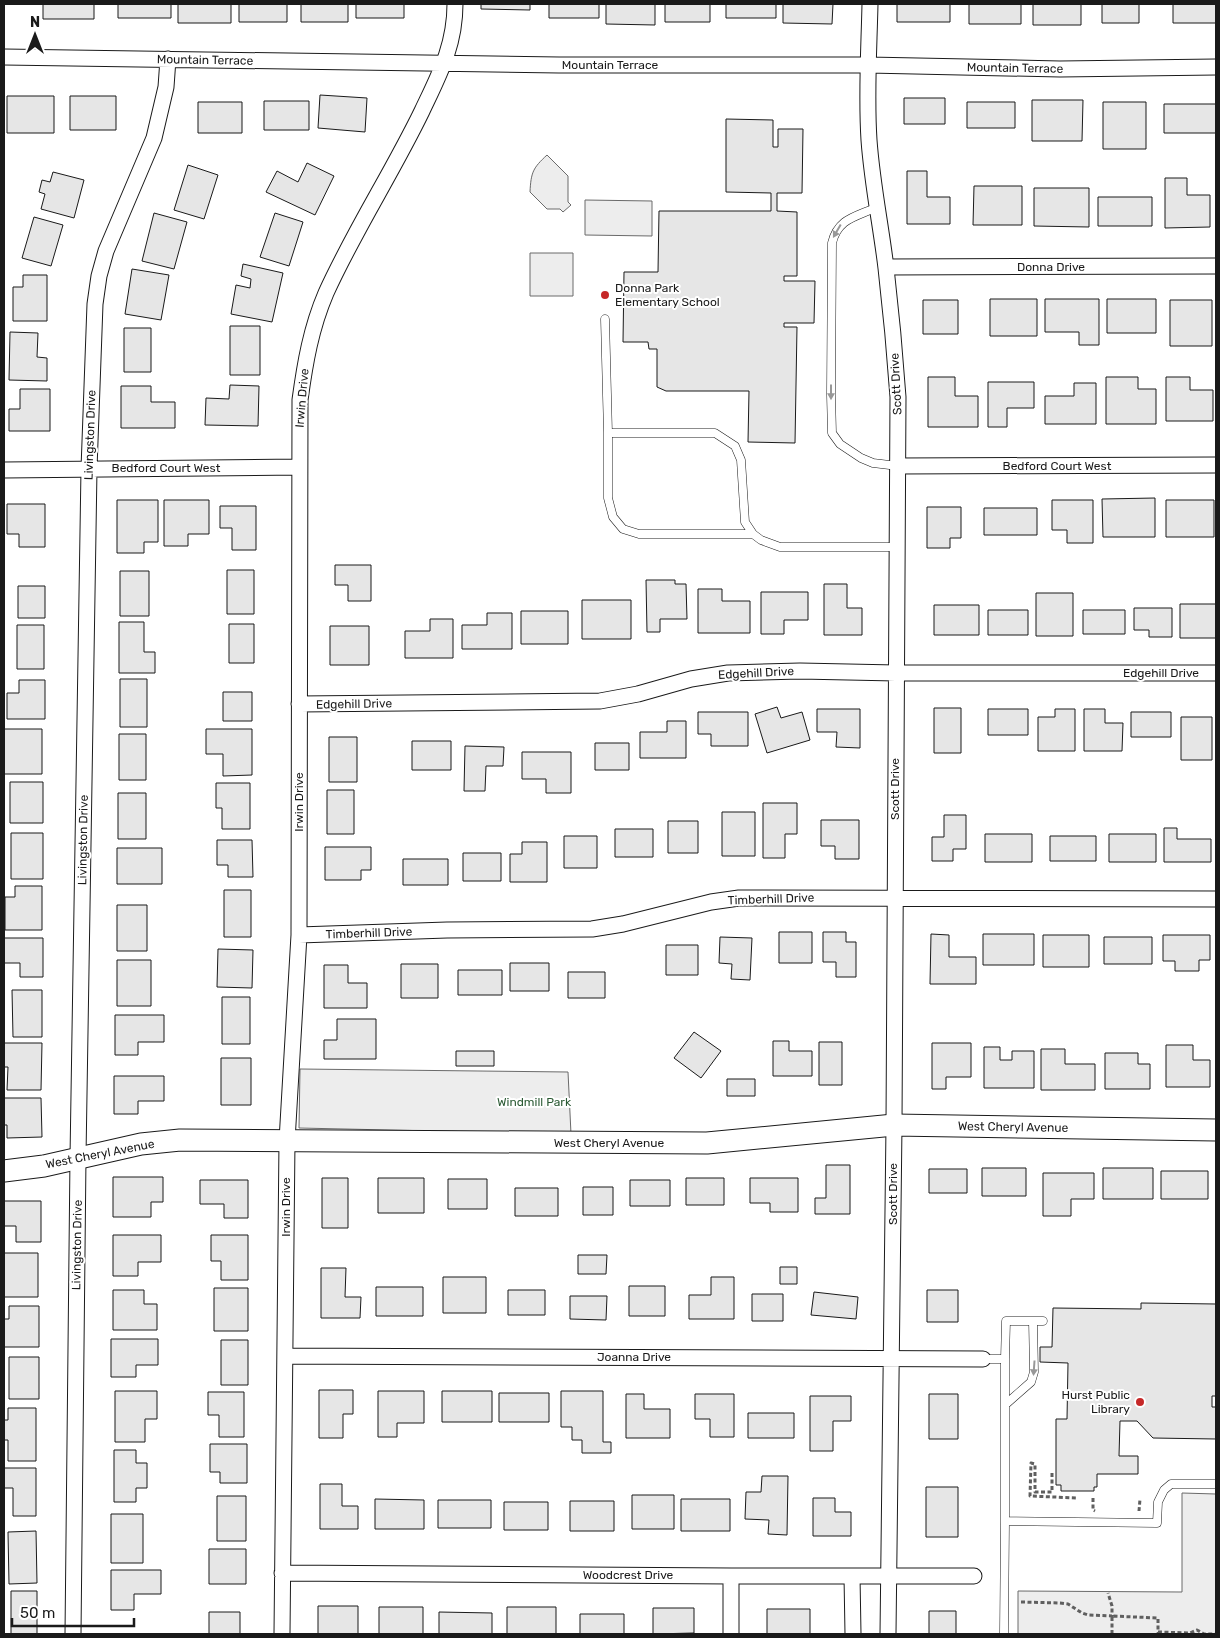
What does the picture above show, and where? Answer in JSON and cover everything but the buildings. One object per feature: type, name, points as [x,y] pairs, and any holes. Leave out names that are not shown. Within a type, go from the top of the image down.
[{"type":"street","name":"Irwin Drive","points":[[282,1634],[287,1141],[299,935],[300,400],[305,363],[312,332],[326,294],[346,252],[409,137],[445,63],[455,18],[455,4]]},
{"type":"street","name":"Scott Drive","points":[[870,4],[868,65],[871,170],[894,333],[898,397],[894,1125],[888,1634]]},
{"type":"street","name":"Mountain Terrace","points":[[4,57],[559,65],[868,65],[1060,69],[1216,67]]},
{"type":"street","name":"Livingston Drive","points":[[73,1634],[78,1157],[89,468],[95,304],[99,276],[106,251],[154,138],[166,87],[168,59]]},
{"type":"street","name":"Donna Drive","points":[[886,268],[1216,266]]},
{"type":"street","name":"Bedford Court West","points":[[898,466],[1216,465]]},
{"type":"street","name":"Bedford Court West","points":[[4,470],[299,467]]},
{"type":"street","name":"Edgehill Drive","points":[[299,704],[600,701],[638,694],[691,679],[728,673],[800,671],[896,673],[1216,673]]},
{"type":"street","name":"Timberhill Drive","points":[[299,935],[447,930],[592,929],[623,924],[710,902],[739,898],[1216,899]]},
{"type":"street","name":"West Cheryl Avenue","points":[[4,1171],[44,1166],[141,1144],[180,1140],[707,1143],[894,1125],[1216,1130]]},
{"type":"street","name":"Joanna Drive","points":[[285,1356],[983,1359]]},
{"type":"street","name":"Woodcrest Drive","points":[[282,1572],[974,1576]]},
{"type":"street","points":[[731,1576],[731,1634]]},
{"type":"street","points":[[852,1576],[853,1634]]},
{"type":"lane","points":[[877,207],[842,223],[834,232],[832,243],[832,433],[840,444],[861,458],[872,463],[898,466]]},
{"type":"lane","points":[[605,319],[608,498],[613,517],[623,529],[639,534],[753,534]]},
{"type":"lane","points":[[608,432],[715,433],[735,446],[741,460],[745,522],[753,534],[761,540],[780,547],[898,547]]},
{"type":"lane","points":[[1004,1634],[1006,1320],[1043,1321]]},
{"type":"lane","points":[[1006,1404],[1031,1382],[1034,1372],[1033,1321]]},
{"type":"lane","points":[[983,1359],[1005,1359]]},
{"type":"lane","points":[[1005,1521],[1157,1523],[1158,1502],[1164,1490],[1171,1484],[1216,1484]]},
{"type":"path","points":[[1052,1472],[1052,1492],[1035,1492],[1035,1464],[1031,1463],[1030,1496],[1077,1498]]},
{"type":"path","points":[[1140,1499],[1140,1511]]},
{"type":"path","points":[[1108,1593],[1112,1606],[1112,1634]]},
{"type":"path","points":[[1021,1602],[1068,1604],[1088,1615],[1158,1618],[1158,1633],[1190,1633],[1197,1630],[1204,1634],[1216,1634]]},
{"type":"green space","points":[[547,155],[568,176],[568,202],[571,205],[563,212],[560,209],[547,209],[530,192],[534,171]]},
{"type":"green space","points":[[585,200],[652,201],[652,236],[585,235]]},
{"type":"green space","points":[[530,253],[573,253],[573,296],[530,296]]},
{"type":"green space","name":"Windmill Park","points":[[300,1069],[568,1072],[571,1134],[299,1128]]},
{"type":"green space","points":[[1182,1493],[1216,1494],[1216,1634],[1018,1634],[1018,1591],[1182,1592]]},
{"type":"place","name":"Donna Park Elementary School","points":[[605,295]]},
{"type":"place","name":"Hurst Public Library","points":[[1140,1402]]}]
